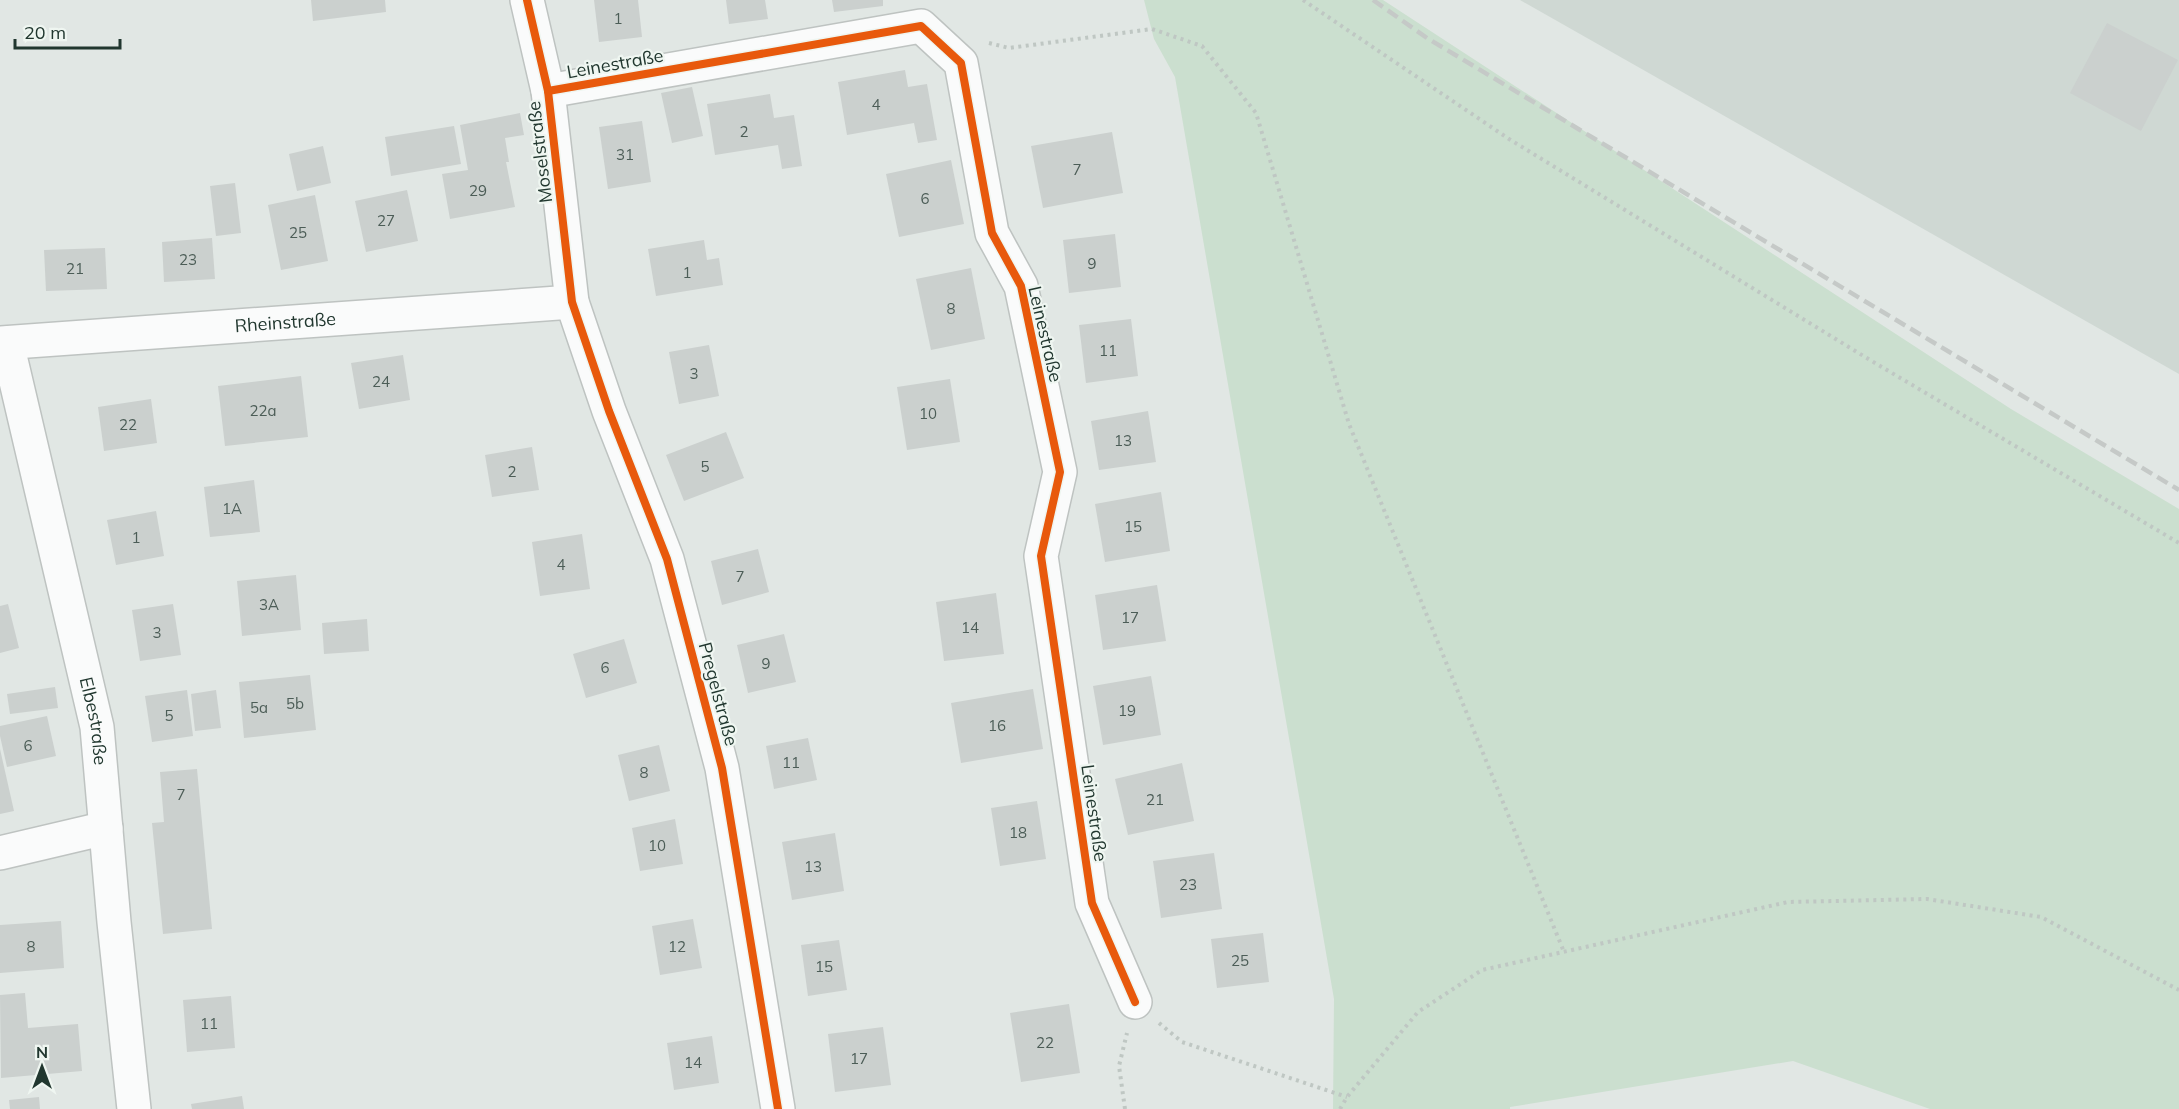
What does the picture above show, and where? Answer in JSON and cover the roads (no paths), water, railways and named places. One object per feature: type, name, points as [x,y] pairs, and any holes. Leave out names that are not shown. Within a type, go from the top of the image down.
[{"type":"street","name":"Moselstraße","points":[[526,0],[548,91],[572,302]]},
{"type":"street","name":"Leinestraße","points":[[548,91],[921,26],[961,63],[992,233],[1021,286],[1060,472],[1041,555],[1092,903],[1135,1002]]},
{"type":"street","name":"Rheinstraße","points":[[4,343],[572,302]]},
{"type":"street","name":"Pregelstraße","points":[[572,302],[609,411],[667,559],[722,768],[778,1109]]},
{"type":"street","name":"Elbestraße","points":[[4,343],[97,727],[134,1109]]},
{"type":"street","points":[[0,853],[106,828]]},
{"type":"railway","points":[[1373,0],[1427,38],[2179,490]]}]
